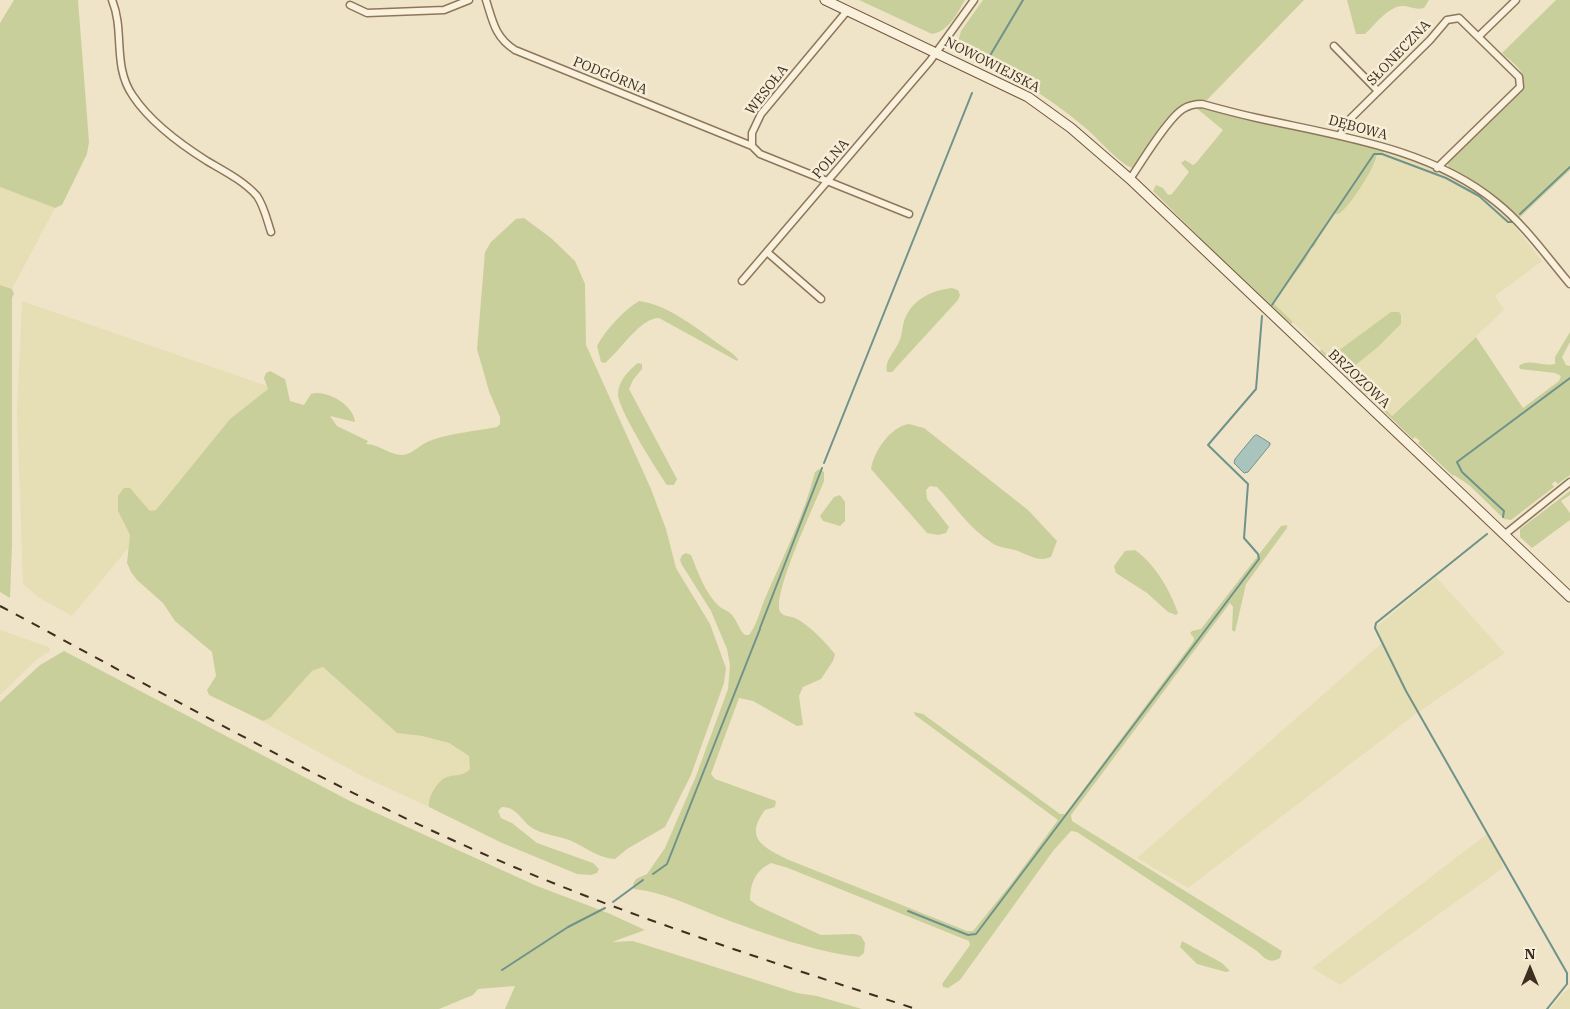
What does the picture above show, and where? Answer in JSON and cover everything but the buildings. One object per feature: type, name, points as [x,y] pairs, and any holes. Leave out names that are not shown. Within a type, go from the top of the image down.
[{"type":"main road","name":"NOWOWIEJSKA","points":[[825,0],[1028,97],[1049,110],[1130,179]]},
{"type":"main road","name":"BRZOZOWA","points":[[1130,179],[1570,597]]},
{"type":"street","points":[[112,0],[116,14],[122,72],[132,95],[147,114],[184,146],[247,186],[259,198],[272,232]]},
{"type":"street","points":[[350,5],[367,13],[444,10],[469,0]]},
{"type":"street","name":"PODGÓRNA","points":[[486,0],[496,31],[503,42],[515,50],[752,146]]},
{"type":"street","name":"POLNA","points":[[742,281],[937,52],[974,0]]},
{"type":"street","points":[[1479,36],[1516,0]]},
{"type":"street","name":"WESOŁA","points":[[752,146],[752,133],[762,114],[848,11]]},
{"type":"street","name":"SŁONECZNA","points":[[1340,135],[1348,121],[1447,20],[1459,18],[1519,77],[1520,87],[1438,168]]},
{"type":"street","points":[[1334,46],[1378,91]]},
{"type":"street","name":"DĘBOWA","points":[[1130,179],[1171,120],[1181,110],[1193,104],[1202,104],[1340,135],[1392,150],[1438,168],[1469,183],[1497,202],[1519,224],[1570,284]]},
{"type":"street","points":[[752,146],[760,154],[829,180],[909,214]]},
{"type":"street","points":[[767,252],[821,299]]},
{"type":"street","points":[[1504,535],[1570,482]]},
{"type":"shaded area","points":[[1386,151],[1432,169],[1475,191],[1507,216],[1542,261],[1495,296],[1504,310],[1391,416],[1347,372],[1378,347],[1401,324],[1395,312],[1330,357],[1273,304],[1306,259],[1306,255],[1334,213],[1357,191],[1375,164],[1376,156]]},
{"type":"shaded area","points":[[0,187],[55,208],[12,289],[0,285]]},
{"type":"shaded area","points":[[22,301],[267,386],[268,389],[230,419],[152,513],[130,488],[118,511],[130,535],[130,546],[72,616],[38,597],[23,584],[17,412]]},
{"type":"shaded area","points":[[1436,577],[1505,653],[1417,713],[1188,888],[1137,858],[1383,642],[1376,627]]},
{"type":"shaded area","points":[[0,630],[49,647],[50,651],[36,660],[0,695]]},
{"type":"shaded area","points":[[323,667],[397,733],[422,736],[449,743],[469,756],[470,769],[464,775],[447,777],[428,803],[429,807],[366,778],[256,718],[263,721],[270,718],[312,671]]},
{"type":"shaded area","points":[[1487,834],[1499,851],[1503,868],[1340,985],[1312,968]]},
{"type":"shaded area","points":[[1570,988],[1570,1009],[1550,1009],[1564,992]]},
{"type":"green space","points":[[14,0],[78,0],[89,142],[87,154],[62,205],[55,208],[0,187],[0,23]]},
{"type":"green space","points":[[859,0],[965,0],[948,26],[932,34]]},
{"type":"green space","points":[[983,0],[1304,0],[1207,100],[1184,104],[1169,115],[1133,168],[1122,162],[1088,130],[1055,104],[1009,76],[961,51],[957,45],[961,31]]},
{"type":"green space","points":[[1347,0],[1429,0],[1424,8],[1416,9],[1404,6],[1393,9],[1365,34],[1356,34]]},
{"type":"green space","points":[[1556,0],[1570,0],[1570,170],[1518,219],[1486,191],[1450,170],[1447,163],[1523,88],[1524,82],[1521,72],[1502,53]]},
{"type":"green space","points":[[1195,107],[1326,135],[1386,151],[1376,156],[1368,175],[1356,194],[1340,213],[1334,213],[1306,259],[1273,303],[1293,322],[1291,324],[1245,283],[1153,191],[1156,185],[1163,188],[1168,195],[1172,194],[1189,172],[1181,163],[1185,160],[1193,165],[1196,163],[1223,130]]},
{"type":"green space","points":[[524,218],[551,238],[575,261],[585,284],[586,345],[651,489],[666,529],[676,568],[710,624],[726,668],[724,683],[691,775],[665,827],[627,849],[615,859],[603,857],[569,840],[536,830],[513,810],[502,807],[498,811],[501,818],[512,823],[537,843],[593,863],[599,869],[597,873],[591,875],[577,874],[502,843],[429,807],[431,794],[440,782],[447,777],[459,775],[470,769],[469,756],[449,743],[422,736],[397,733],[323,667],[312,671],[270,718],[263,721],[209,695],[207,690],[216,676],[212,652],[175,621],[163,603],[137,580],[131,572],[127,563],[130,535],[118,511],[118,496],[124,488],[130,488],[150,511],[156,510],[230,419],[268,389],[264,378],[266,373],[270,371],[285,379],[290,401],[304,405],[311,394],[317,393],[331,396],[345,404],[355,422],[330,416],[337,426],[368,441],[366,444],[371,444],[397,455],[410,453],[428,441],[497,427],[500,424],[500,417],[489,391],[477,349],[485,252],[491,242],[516,219]]},
{"type":"green space","points":[[0,285],[12,289],[14,294],[12,298],[12,544],[10,598],[0,592]]},
{"type":"green space","points":[[952,288],[958,290],[960,295],[958,300],[892,372],[887,372],[888,361],[899,341],[904,321],[912,307],[923,297],[937,291]]},
{"type":"green space","points":[[639,301],[651,303],[675,314],[732,353],[738,359],[737,361],[659,318],[645,323],[630,336],[611,358],[605,363],[601,362],[597,346],[605,333],[615,321]]},
{"type":"green space","points":[[1391,312],[1399,312],[1401,324],[1378,347],[1347,372],[1368,393],[1366,395],[1320,351],[1321,349],[1330,357]]},
{"type":"green space","points":[[1570,332],[1570,342],[1562,357],[1566,365],[1570,366],[1570,475],[1558,484],[1555,481],[1552,484],[1554,487],[1511,520],[1504,519],[1469,485],[1453,476],[1418,443],[1420,441],[1415,437],[1413,439],[1370,398],[1372,397],[1392,416],[1476,337],[1523,408],[1559,381],[1561,376],[1555,373],[1520,369],[1519,366],[1527,363],[1555,364],[1555,357]]},
{"type":"green space","points":[[638,363],[642,364],[642,369],[633,380],[629,389],[677,479],[674,485],[667,485],[631,426],[620,402],[618,389],[622,380]]},
{"type":"green space","points":[[909,424],[924,428],[1028,510],[1057,541],[1051,557],[1034,558],[1018,551],[995,545],[970,524],[937,487],[930,486],[926,490],[927,499],[949,527],[946,533],[938,535],[927,533],[871,469],[879,448],[889,435],[902,426]]},
{"type":"green space","points":[[819,469],[824,472],[824,481],[787,570],[779,604],[781,613],[801,621],[822,639],[835,654],[833,661],[821,679],[803,687],[799,696],[803,725],[797,726],[753,701],[739,698],[711,774],[715,779],[776,801],[775,807],[765,810],[756,828],[757,835],[765,847],[789,860],[967,931],[973,931],[1011,884],[1058,820],[915,715],[914,712],[923,714],[1060,814],[1065,814],[1193,642],[1194,638],[1190,633],[1201,629],[1281,526],[1287,525],[1287,528],[1246,584],[1235,632],[1232,630],[1233,607],[1230,603],[1071,815],[1072,821],[1282,951],[1280,958],[1270,961],[1265,958],[1077,832],[1071,831],[1053,851],[960,980],[948,988],[943,987],[942,984],[970,945],[969,941],[788,868],[771,863],[761,869],[751,888],[750,900],[758,906],[821,935],[854,934],[861,936],[865,943],[864,953],[859,957],[787,941],[666,896],[634,889],[633,884],[636,879],[647,874],[665,848],[696,776],[728,689],[730,665],[727,649],[711,611],[682,565],[680,560],[682,555],[686,553],[691,555],[710,596],[720,607],[732,615],[745,635],[749,635],[757,621],[787,550],[815,472]]},
{"type":"green space","points":[[1570,491],[1570,495],[1561,501],[1570,513],[1570,520],[1532,548],[1520,537],[1520,529]]},
{"type":"green space","points":[[840,495],[845,502],[845,521],[840,526],[823,521],[820,516],[834,497]]},
{"type":"green space","points":[[1135,550],[1161,578],[1175,604],[1178,613],[1176,615],[1168,612],[1147,593],[1116,573],[1114,566],[1125,551]]},
{"type":"green space","points":[[64,651],[350,801],[537,886],[608,913],[645,930],[612,942],[633,941],[797,993],[817,996],[862,1009],[505,1009],[515,986],[478,989],[473,995],[439,1009],[0,1009],[0,702],[40,665]]},
{"type":"green space","points":[[1182,941],[1222,963],[1230,971],[1226,972],[1197,964],[1180,947]]},
{"type":"water","points":[[1257,435],[1270,443],[1270,445],[1248,472],[1244,473],[1234,463],[1235,459],[1254,436]]},
{"type":"waterway","points":[[985,64],[1023,0]]},
{"type":"waterway","points":[[824,463],[972,93]]},
{"type":"waterway","points":[[1272,305],[1374,154],[1382,154],[1446,178],[1479,196],[1508,222],[1512,222]]},
{"type":"waterway","points":[[1520,214],[1570,167]]},
{"type":"waterway","points":[[908,911],[968,935],[976,934],[1259,559],[1258,554],[1244,538],[1248,484],[1208,445],[1256,389],[1262,316]]},
{"type":"waterway","points":[[1503,517],[1504,511],[1462,472],[1457,462],[1570,378]]},
{"type":"waterway","points":[[760,628],[822,468]]},
{"type":"waterway","points":[[1487,534],[1376,623],[1375,628],[1406,691],[1567,973],[1567,984],[1547,1009]]},
{"type":"waterway","points":[[653,874],[667,864],[760,629]]},
{"type":"waterway","points":[[613,902],[643,880]]},
{"type":"waterway","points":[[502,970],[568,927],[605,908]]},
{"type":"railway","points":[[0,606],[251,741],[378,805],[507,864],[659,923],[916,1009]]}]
